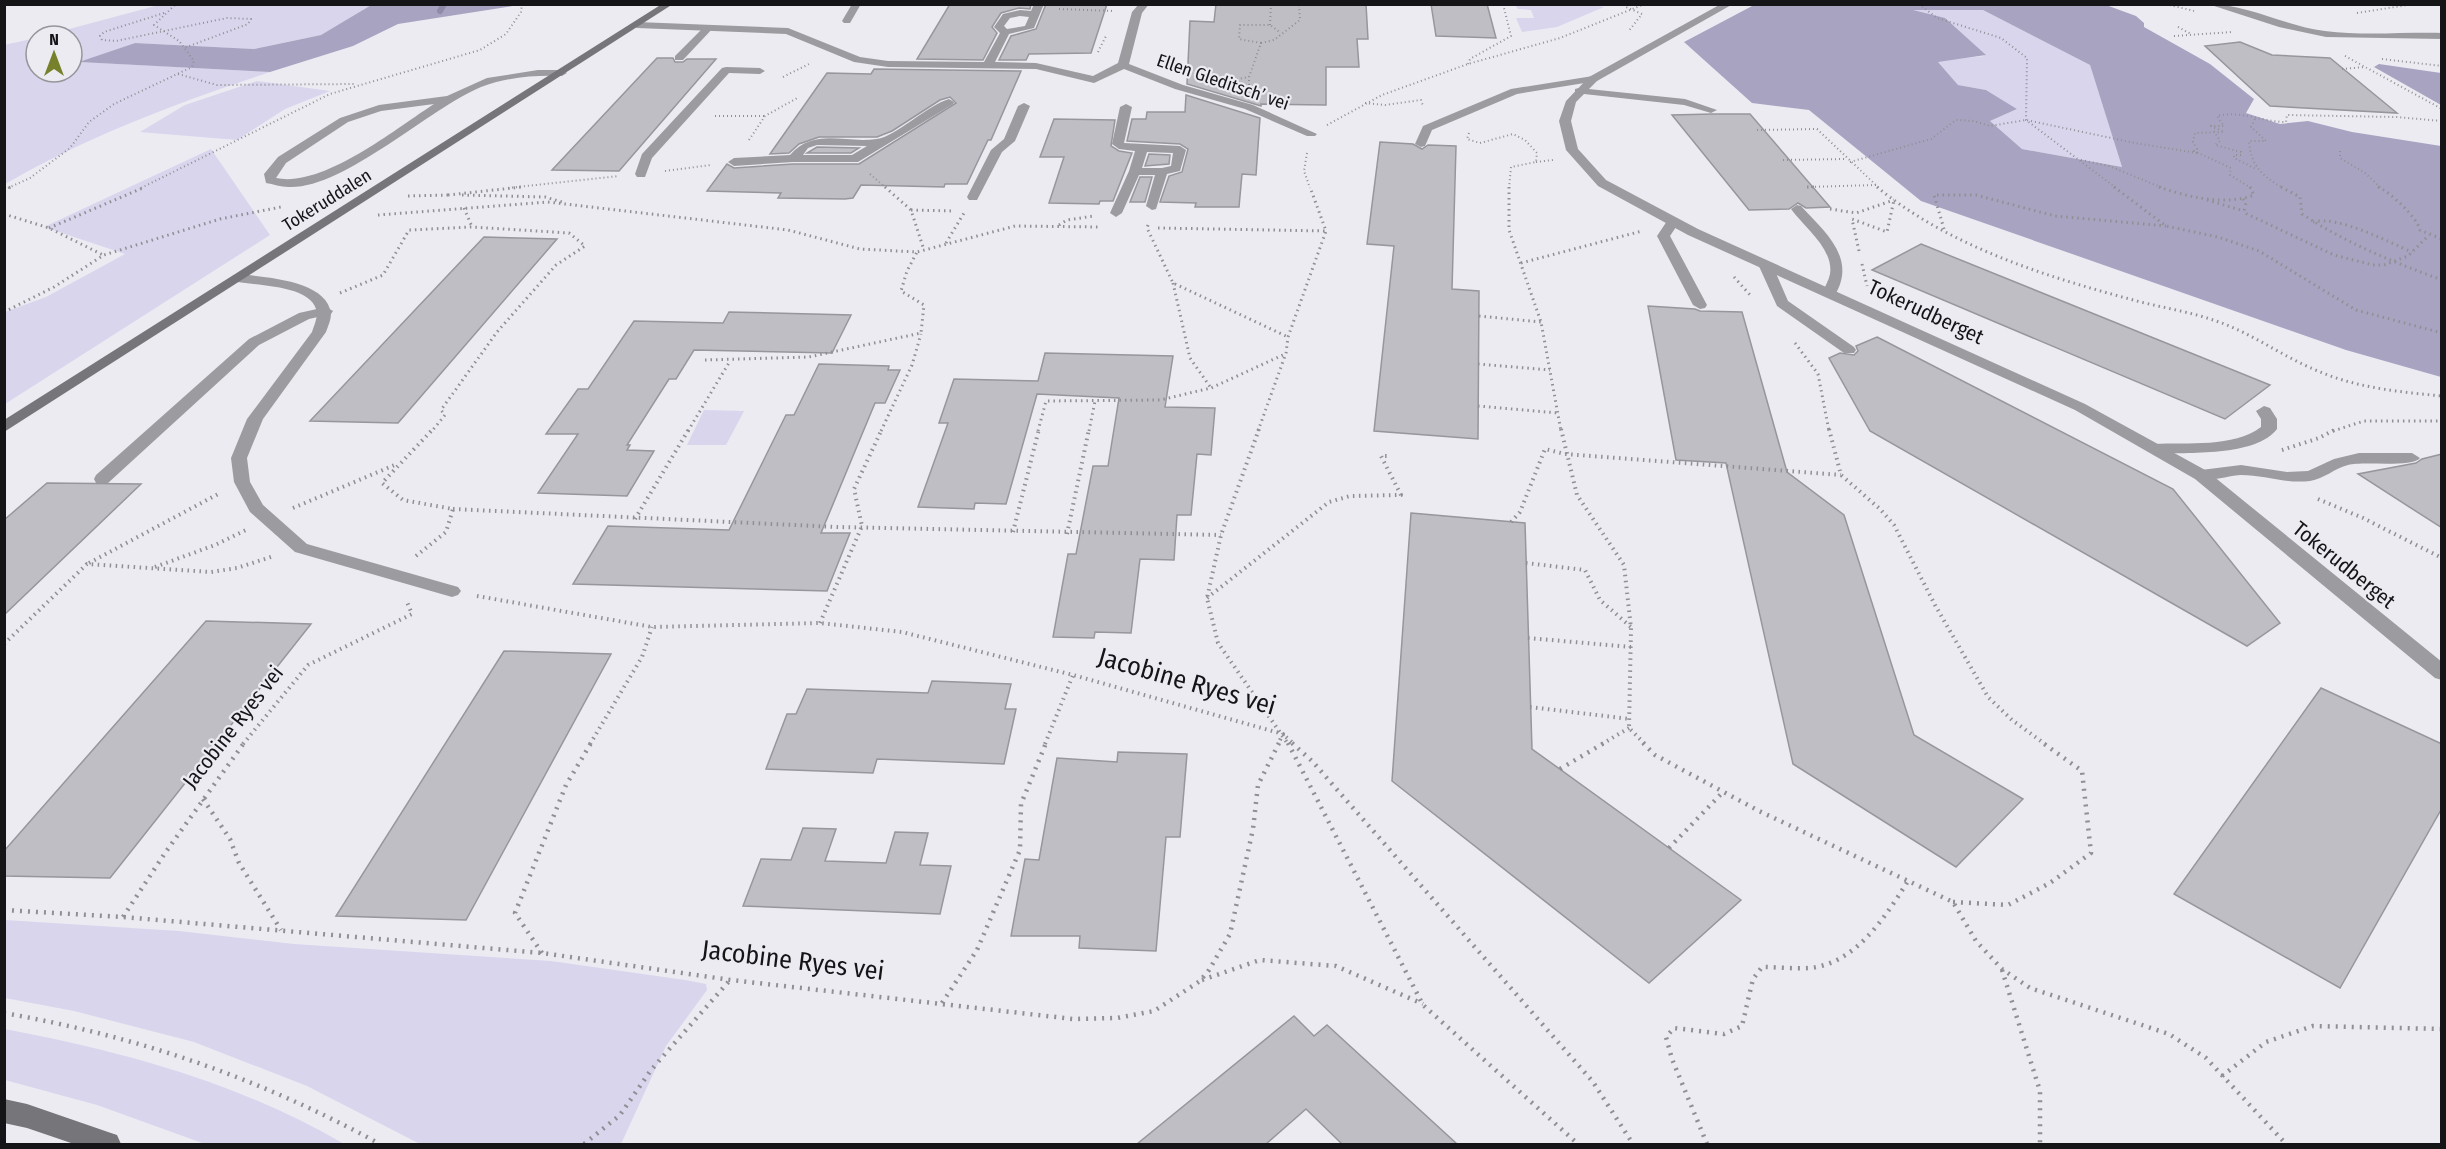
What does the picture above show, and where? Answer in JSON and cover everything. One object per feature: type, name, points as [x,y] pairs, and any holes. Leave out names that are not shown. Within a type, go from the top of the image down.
[{"type":"street","name":"Tokeruddalen","points":[[4,427],[669,4]]},
{"type":"street","points":[[847,21],[857,4]]},
{"type":"street","name":"Tokerudberget","points":[[1729,4],[1593,79],[1570,101],[1565,121],[1572,150],[1602,183],[1674,221],[1765,264],[2080,407],[2201,475],[2442,673]]},
{"type":"street","points":[[2212,4],[2282,25],[2336,35],[2442,36]]},
{"type":"street","points":[[637,25],[788,31],[858,60],[888,64],[1036,66],[1094,80],[1123,65],[1142,7]]},
{"type":"street","points":[[1037,9],[1029,28],[1005,32],[999,27],[1006,16],[1037,9]]},
{"type":"street","points":[[679,58],[709,27]]},
{"type":"street","points":[[988,65],[1005,32]]},
{"type":"street","name":"Ellen Gleditsch’ vei","points":[[1123,65],[1179,87],[1250,107],[1311,134]]},
{"type":"street","points":[[641,174],[646,157],[726,70],[760,71]]},
{"type":"street","points":[[448,99],[379,108],[344,120],[282,160],[270,174],[270,180],[282,185],[294,184],[336,169],[355,160],[448,99],[468,89],[506,76],[537,72],[562,73]]},
{"type":"street","points":[[1421,144],[1427,128],[1515,91],[1593,79]]},
{"type":"street","points":[[1579,91],[1685,102],[1711,110]]},
{"type":"street","points":[[734,162],[793,158],[854,159],[949,102]]},
{"type":"street","points":[[973,197],[997,150],[1009,141],[1024,106]]},
{"type":"street","points":[[1126,106],[1118,144],[1123,147],[1179,150],[1176,168],[1162,172],[1135,171]]},
{"type":"street","points":[[793,158],[804,146],[816,142],[884,143]]},
{"type":"street","points":[[1116,213],[1135,171],[1142,148]]},
{"type":"street","points":[[1152,206],[1162,172]]},
{"type":"street","points":[[1797,209],[1827,246],[1834,259],[1837,273],[1830,292]]},
{"type":"street","points":[[1674,221],[1663,236],[1700,305]]},
{"type":"street","points":[[1765,264],[1782,303],[1849,350]]},
{"type":"street","points":[[238,278],[297,287],[323,305],[326,320],[255,419],[239,458],[242,482],[256,508],[301,548],[452,591]]},
{"type":"street","points":[[102,479],[254,342],[323,305]]},
{"type":"street","points":[[2154,449],[2254,440],[2269,429],[2269,418],[2264,411]]},
{"type":"street","points":[[2201,475],[2241,470],[2287,477],[2311,476],[2340,462],[2359,458],[2412,458]]},
{"type":"street","points":[[4,1112],[27,1116],[108,1144]]},
{"type":"path","points":[[4,190],[30,178],[70,148],[89,122],[114,104],[192,67],[194,62],[179,41],[154,25],[176,4]]},
{"type":"path","points":[[49,228],[158,181],[330,94],[480,50],[506,34],[521,12],[522,4]]},
{"type":"path","points":[[1270,4],[1270,26]]},
{"type":"path","points":[[1281,33],[1270,26],[1240,26],[1239,39],[1261,43],[1274,40],[1300,20],[1299,4]]},
{"type":"path","points":[[1468,64],[1470,58],[1511,36],[1503,4]]},
{"type":"path","points":[[1628,4],[1626,7],[1630,10]]},
{"type":"path","points":[[1423,1005],[1283,734],[1218,643],[1207,598],[1221,535],[1286,353],[1288,337],[1326,231],[1304,171],[1311,134],[1382,95],[1468,64],[1560,38],[1645,4]]},
{"type":"path","points":[[1919,4],[1937,18],[2001,38],[2027,58],[2026,120]]},
{"type":"path","points":[[1037,9],[1142,7]]},
{"type":"path","points":[[164,13],[104,32],[100,36],[102,40],[116,41],[165,33],[227,18],[250,19],[248,24],[184,48]]},
{"type":"path","points":[[2178,27],[2192,35]]},
{"type":"path","points":[[2174,36],[2236,32]]},
{"type":"path","points":[[1250,107],[1250,77],[1261,43]]},
{"type":"path","points":[[2341,54],[2442,109]]},
{"type":"path","points":[[2349,58],[2358,58]]},
{"type":"path","points":[[2377,58],[2442,66]]},
{"type":"path","points":[[783,77],[817,60]]},
{"type":"path","points":[[2342,69],[2366,67]]},
{"type":"path","points":[[178,74],[217,85],[362,84]]},
{"type":"path","points":[[705,92],[707,116],[765,116]]},
{"type":"path","points":[[448,195],[734,162],[765,116],[800,97]]},
{"type":"path","points":[[1365,104],[1385,105],[1421,100],[1424,112],[1469,120],[1471,125],[1467,139],[1470,142],[1479,144],[1504,133],[1514,133],[1521,136],[1538,153],[1536,162],[1511,167],[1508,200],[1509,230],[1541,322],[1565,454],[1577,495],[1624,566],[1631,628],[1629,728],[1655,755],[1759,811],[1908,881],[1953,902],[2008,905],[2050,883],[2091,853],[2082,771],[2012,720],[1988,697],[1935,606],[1894,525],[1880,509],[1841,475],[1818,374],[1805,354],[1790,338]]},
{"type":"path","points":[[2198,153],[2194,151],[2198,149],[2193,142],[2193,136],[2203,131],[2224,132],[2211,126],[2224,126],[2217,116],[2220,114],[2228,113],[2268,122],[2286,122],[2288,115],[2396,117],[2442,121]]},
{"type":"path","points":[[2255,119],[2251,127],[2266,141],[2250,141],[2249,153],[2257,169]]},
{"type":"path","points":[[1784,160],[1849,160],[1931,139],[1956,120],[1974,120],[1990,126],[2026,120],[2135,143],[2198,153],[2231,168],[2230,175],[2246,183],[2254,195],[2243,199],[2188,197],[2109,166],[2077,160]]},
{"type":"path","points":[[2026,120],[2166,226]]},
{"type":"path","points":[[1756,130],[1817,129],[1894,200],[1994,254],[2139,302],[2197,313],[2223,323],[2317,371],[2338,378],[2377,388],[2442,396]]},
{"type":"path","points":[[2214,131],[2220,141],[2215,145],[2241,152],[2241,155],[2234,155],[2234,158],[2266,174],[2276,186],[2300,197],[2302,214],[2313,222],[2389,261],[2442,280]]},
{"type":"path","points":[[2340,151],[2340,158],[2359,168],[2372,178],[2376,186],[2385,190],[2389,196],[2399,202],[2419,225],[2420,230],[2442,239]]},
{"type":"path","points":[[854,159],[911,210],[924,250]]},
{"type":"path","points":[[1807,187],[1876,185]]},
{"type":"path","points":[[1944,229],[1934,195],[1976,195],[2055,216],[2166,226],[2218,237],[2259,251],[2356,310],[2442,333]]},
{"type":"path","points":[[398,196],[545,197],[565,204]]},
{"type":"path","points":[[2204,198],[2244,211],[2345,261],[2367,266],[2384,265],[2389,261],[2408,256],[2426,242],[2429,235]]},
{"type":"path","points":[[2243,199],[2246,203],[2244,211]]},
{"type":"path","points":[[1835,209],[1856,213],[1894,200]]},
{"type":"path","points":[[1844,211],[1852,219],[1887,232],[1894,200]]},
{"type":"path","points":[[377,215],[532,202],[565,204],[788,230],[860,249],[917,252],[1015,226],[1102,227]]},
{"type":"path","points":[[4,312],[54,287],[104,255],[220,219],[286,206]]},
{"type":"path","points":[[1152,206],[1147,228],[1173,284],[1190,358],[1211,388]]},
{"type":"path","points":[[464,208],[472,227]]},
{"type":"path","points":[[911,210],[965,211],[946,244]]},
{"type":"path","points":[[1058,226],[1067,219],[1116,213]]},
{"type":"path","points":[[4,214],[49,228],[104,255]]},
{"type":"path","points":[[1852,219],[1868,292]]},
{"type":"path","points":[[2313,222],[2320,220],[2365,230],[2371,235],[2382,237],[2412,252]]},
{"type":"path","points":[[1521,263],[1617,239],[1674,221]]},
{"type":"path","points":[[323,305],[383,275],[409,230],[472,227],[569,233],[585,246],[556,265],[497,332],[441,410],[446,416],[382,483],[403,500],[453,509],[635,519],[1067,534],[1221,535]]},
{"type":"path","points":[[1147,228],[1326,231]]},
{"type":"path","points":[[820,624],[862,526],[854,489],[912,365],[921,333],[924,305],[901,291],[917,252]]},
{"type":"path","points":[[1730,273],[1753,298]]},
{"type":"path","points":[[1173,284],[1288,337]]},
{"type":"path","points":[[1479,316],[1541,322]]},
{"type":"path","points":[[705,360],[809,357],[921,333]]},
{"type":"path","points":[[1013,532],[1046,401],[1161,400],[1211,388],[1286,353]]},
{"type":"path","points":[[635,519],[730,361]]},
{"type":"path","points":[[1478,364],[1550,370]]},
{"type":"path","points":[[1067,534],[1095,401]]},
{"type":"path","points":[[1478,406],[1558,413]]},
{"type":"path","points":[[2241,470],[2261,456],[2319,438],[2340,427],[2364,421],[2442,421]]},
{"type":"path","points":[[1511,522],[1520,513],[1545,449],[1565,454],[1841,475]]},
{"type":"path","points":[[1207,598],[1329,502],[1350,496],[1401,495],[1381,456],[1387,456]]},
{"type":"path","points":[[322,494],[398,464]]},
{"type":"path","points":[[4,644],[87,564],[242,482]]},
{"type":"path","points":[[2314,497],[2363,518],[2442,558]]},
{"type":"path","points":[[394,574],[446,532],[453,509]]},
{"type":"path","points":[[153,568],[215,545]]},
{"type":"path","points":[[87,564],[211,572],[237,568],[301,548]]},
{"type":"path","points":[[1526,563],[1585,570],[1600,600],[1631,628]]},
{"type":"path","name":"Jacobine Ryes vei","points":[[123,917],[257,724],[308,665],[412,614],[394,574]]},
{"type":"path","name":"Jacobine Ryes vei","points":[[4,910],[123,917],[542,953],[731,980],[1073,1018],[1117,1018],[1154,1011],[1200,981],[1230,934],[1254,829],[1258,785],[1283,734],[1073,675],[902,632],[820,624],[652,627],[452,591]]},
{"type":"path","points":[[542,953],[515,913],[566,785],[642,657],[652,627]]},
{"type":"path","points":[[1528,638],[1631,647]]},
{"type":"path","points":[[942,1003],[977,950],[1020,850],[1022,804],[1073,675]]},
{"type":"path","points":[[1530,707],[1630,718]]},
{"type":"path","points":[[1560,769],[1629,728]]},
{"type":"path","points":[[1283,734],[1312,761],[1593,1082],[1633,1144]]},
{"type":"path","points":[[1669,848],[1723,792]]},
{"type":"path","points":[[203,799],[230,839],[239,863],[281,931]]},
{"type":"path","points":[[1707,1144],[1672,1059],[1666,1037],[1674,1028],[1724,1034],[1742,1026],[1753,979],[1762,967],[1810,968],[1836,961],[1877,928],[1908,881]]},
{"type":"path","points":[[1953,902],[1976,941],[2002,969],[2030,988],[2169,1034],[2206,1058],[2286,1144]]},
{"type":"path","points":[[1200,981],[1260,960],[1336,966],[1423,1005],[1578,1144]]},
{"type":"path","points":[[2002,969],[2040,1091],[2040,1144]]},
{"type":"path","points":[[584,1144],[620,1115],[651,1070],[731,980]]},
{"type":"path","points":[[4,1013],[105,1034],[194,1060],[260,1083],[380,1144]]},
{"type":"path","points":[[2222,1076],[2266,1042],[2313,1026],[2442,1029]]},
{"type":"shaded area","points":[[373,4],[519,5],[398,24],[353,46],[270,72],[84,62],[84,60],[135,43],[254,49],[321,35]]},
{"type":"shaded area","points":[[159,5],[373,5],[321,35],[254,49],[135,43],[84,61],[84,25]]},
{"type":"shaded area","points":[[1515,5],[1604,7],[1557,27],[1522,32],[1516,18],[1534,18],[1531,10],[1518,9]]},
{"type":"shaded area","points":[[1754,5],[2106,5],[2136,16],[2144,23],[2144,27],[2210,64],[2254,99],[2246,113],[2280,124],[2308,121],[2352,132],[2441,146],[2441,377],[2346,350],[1921,201],[1809,110],[1752,103],[1684,42]],"holes":[[[1913,10],[1983,10],[2090,65],[2122,167],[2022,149],[1990,121],[2017,109],[1986,90],[1958,85],[1938,62],[1986,55],[1945,18]]]},
{"type":"shaded area","points":[[1909,9],[1983,10],[2090,65],[2122,167],[2022,149],[1990,121],[2017,109],[1986,90],[1958,85],[1937,61],[1985,56]]},
{"type":"shaded area","points":[[24,41],[24,84],[84,84],[84,62],[270,72],[134,121],[69,150],[5,184],[4,45]]},
{"type":"shaded area","points":[[2379,64],[2441,73],[2441,105],[2374,67]]},
{"type":"shaded area","points":[[257,81],[330,91],[285,109],[237,140],[140,132],[185,105]]},
{"type":"shaded area","points":[[211,149],[270,235],[5,404],[5,312],[46,297],[125,254],[44,227]]},
{"type":"shaded area","points":[[704,410],[744,411],[726,445],[687,445]]},
{"type":"shaded area","points":[[5,920],[179,931],[294,944],[551,961],[685,980],[706,984],[707,990],[666,1046],[621,1144],[420,1144],[307,1086],[194,1042],[74,1011],[5,998]]},
{"type":"shaded area","points":[[4,1029],[92,1048],[179,1072],[264,1103],[344,1144],[205,1144],[97,1105],[5,1080]]},
{"type":"building","points":[[950,4],[1031,4],[1030,9],[1019,8],[1001,13],[992,27],[997,33],[983,60],[917,59]]},
{"type":"building","points":[[1046,4],[1107,4],[1091,53],[1029,54],[1026,60],[999,60],[1011,36],[1036,29]]},
{"type":"building","points":[[1216,4],[1366,4],[1368,39],[1357,39],[1359,67],[1326,67],[1326,105],[1261,104],[1261,106],[1187,84],[1190,21],[1214,22]]},
{"type":"building","points":[[1431,4],[1487,4],[1496,38],[1436,36]]},
{"type":"building","points":[[2240,42],[2272,55],[2330,58],[2397,113],[2270,106],[2205,46]]},
{"type":"building","points":[[657,58],[673,58],[675,62],[683,62],[687,59],[716,59],[619,171],[552,170]]},
{"type":"building","points":[[874,69],[1021,71],[991,140],[988,140],[967,184],[945,184],[944,187],[861,185],[853,198],[845,199],[778,198],[781,193],[707,191],[727,164],[734,168],[793,164],[859,164],[956,103],[950,97],[940,100],[892,131],[877,137],[819,137],[799,144],[789,153],[770,154],[827,73],[871,74]]},
{"type":"building","points":[[1186,95],[1260,118],[1256,175],[1242,174],[1239,207],[1195,207],[1196,203],[1160,202],[1169,176],[1182,172],[1188,149],[1180,144],[1127,141],[1132,119],[1146,119],[1147,112],[1185,112]]},
{"type":"building","points":[[1750,114],[1830,207],[1806,208],[1798,203],[1789,209],[1749,210],[1672,115]]},
{"type":"building","points":[[1054,119],[1115,120],[1111,146],[1119,151],[1132,153],[1113,201],[1100,201],[1099,204],[1049,203],[1064,157],[1040,157]]},
{"type":"building","points":[[1380,142],[1413,144],[1422,149],[1428,145],[1456,146],[1452,289],[1479,291],[1478,439],[1374,431],[1394,246],[1367,244]]},
{"type":"building","points":[[817,147],[859,148],[851,153],[807,153]]},
{"type":"building","points":[[1149,154],[1170,155],[1169,164],[1145,166]]},
{"type":"building","points":[[1140,177],[1152,177],[1145,202],[1130,202]]},
{"type":"building","points":[[484,237],[557,239],[398,423],[310,421]]},
{"type":"building","points":[[1921,244],[2270,385],[2225,419],[1872,270]]},
{"type":"building","points":[[1648,306],[1742,312],[1787,472],[1844,515],[1914,735],[2023,799],[1956,867],[1793,764],[1726,463],[1676,460]]},
{"type":"building","points":[[729,312],[851,315],[832,353],[694,350],[676,379],[669,379],[627,445],[630,445],[627,450],[654,451],[627,496],[538,493],[578,434],[546,434],[578,389],[588,389],[634,321],[723,323]]},
{"type":"building","points":[[1877,337],[2173,489],[2280,623],[2247,646],[1870,431],[1829,358],[1840,353],[1854,355],[1858,351],[1856,346]]},
{"type":"building","points":[[1045,353],[1173,356],[1165,407],[1215,408],[1211,455],[1197,454],[1191,515],[1177,515],[1174,560],[1140,559],[1131,633],[1095,632],[1094,638],[1053,637],[1068,554],[1076,554],[1093,466],[1108,466],[1119,398],[1037,394],[1006,504],[975,503],[974,509],[918,507],[948,423],[939,423],[954,379],[1038,381]]},
{"type":"building","points":[[819,364],[889,366],[888,370],[900,370],[885,403],[875,403],[821,533],[850,533],[827,591],[573,584],[608,526],[729,530],[786,415],[794,415]]},
{"type":"building","points":[[2442,454],[2442,528],[2358,474],[2416,463],[2422,459]]},
{"type":"building","points":[[47,483],[141,484],[4,615],[4,520]]},
{"type":"building","points":[[1411,513],[1525,523],[1532,749],[1741,900],[1649,983],[1392,781]]},
{"type":"building","points":[[206,621],[311,624],[110,878],[4,876],[4,851]]},
{"type":"building","points":[[504,651],[611,654],[466,920],[336,916]]},
{"type":"building","points":[[932,681],[1011,684],[1005,709],[1016,709],[1004,764],[877,759],[873,773],[766,769],[787,714],[796,714],[807,689],[928,693]]},
{"type":"building","points":[[2321,688],[2442,744],[2442,808],[2340,988],[2174,894]]},
{"type":"building","points":[[1118,752],[1187,754],[1180,837],[1166,837],[1156,951],[1079,948],[1080,936],[1011,936],[1025,859],[1039,860],[1057,758],[1117,762]]},
{"type":"building","points":[[803,828],[836,829],[825,861],[886,863],[895,832],[928,833],[920,865],[951,866],[940,914],[743,906],[761,859],[791,860]]},
{"type":"building","points":[[1294,1016],[1314,1036],[1327,1025],[1457,1144],[1342,1144],[1306,1109],[1266,1144],[1137,1144]]},
{"type":"waterway","points":[[440,11],[444,4]]}]
